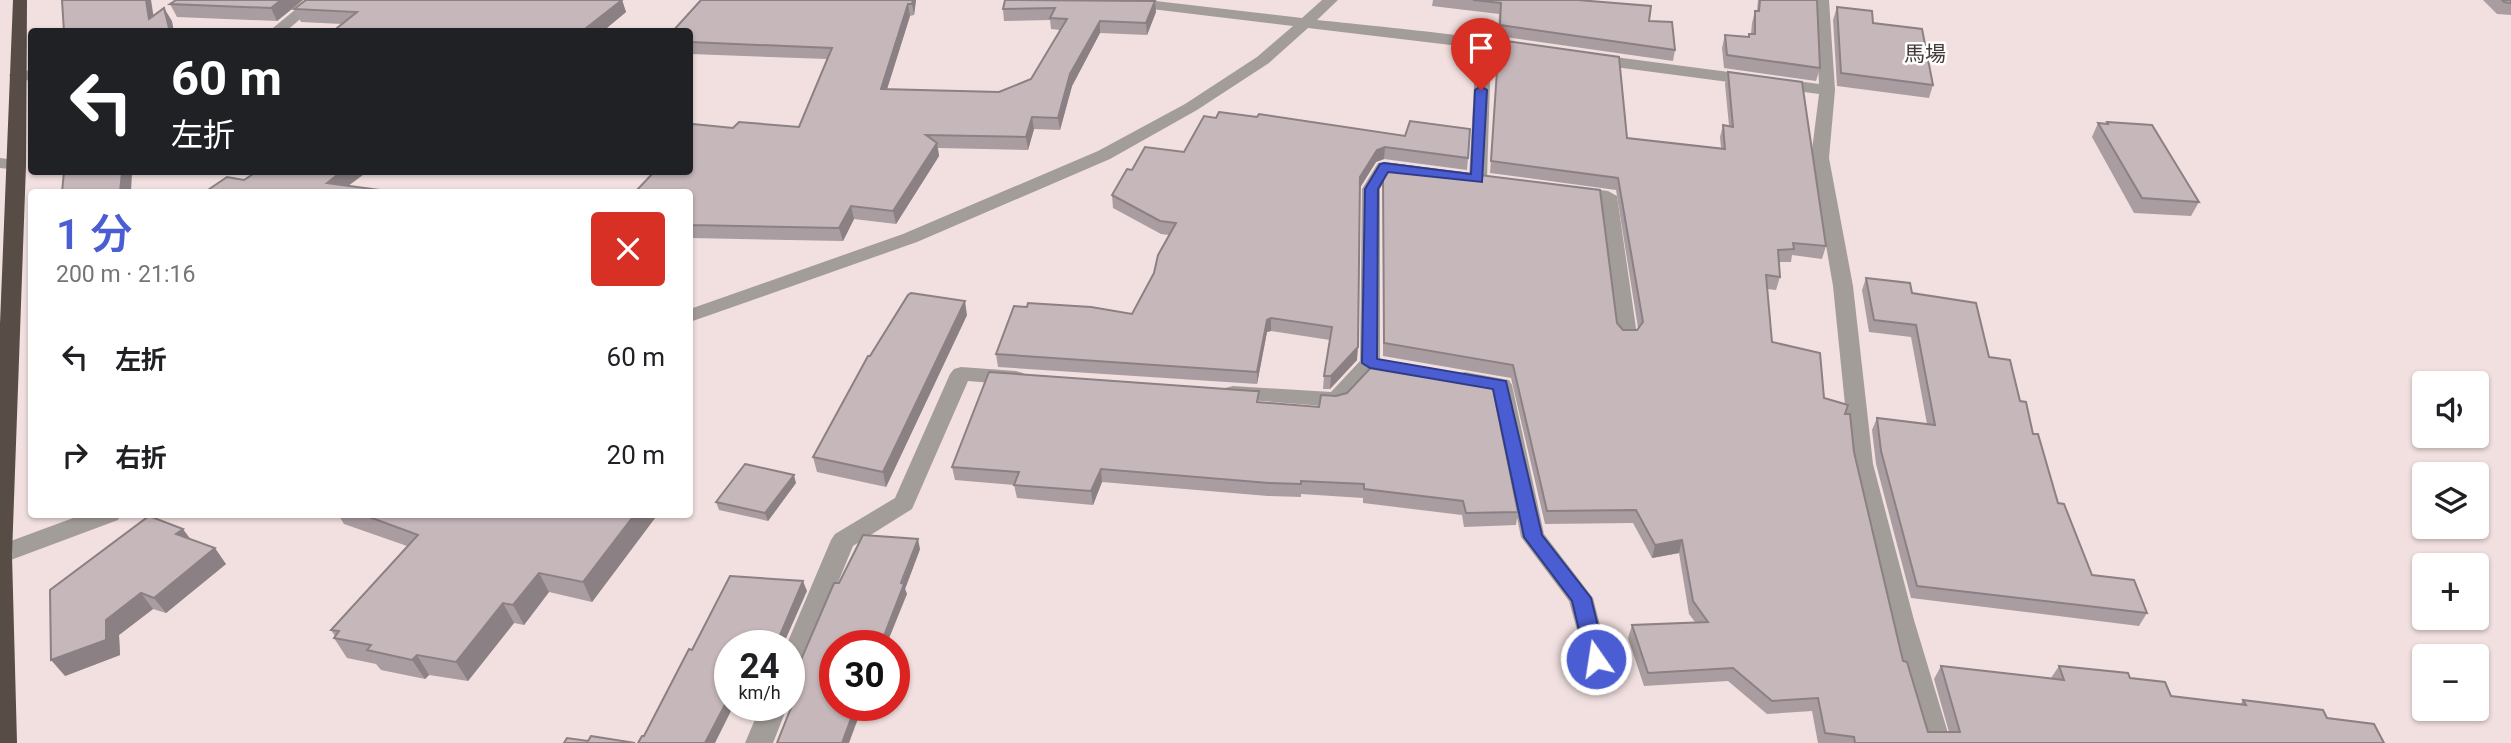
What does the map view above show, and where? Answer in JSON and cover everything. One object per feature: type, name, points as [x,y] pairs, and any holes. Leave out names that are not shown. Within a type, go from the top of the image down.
[{"type":"highway","points":[[3,743],[0,555],[8,164],[24,75],[20,0]]},
{"type":"street","points":[[280,28],[316,0]]},
{"type":"street","points":[[1110,0],[1542,51]]},
{"type":"street","points":[[693,315],[911,238],[1104,155],[1202,101],[1262,60],[1331,0]]},
{"type":"street","points":[[1822,0],[1827,90],[1820,159],[1843,286],[1862,464],[1901,620],[1937,743]]},
{"type":"street","points":[[1478,179],[1484,43]]},
{"type":"street","points":[[1580,57],[1827,90]]},
{"type":"street","points":[[1211,392],[1336,400],[1370,363],[1371,189],[1384,167],[1438,174]]},
{"type":"street","points":[[1556,189],[1608,196],[1627,335]]},
{"type":"street","points":[[1370,363],[1396,367]]},
{"type":"street","points":[[805,631],[843,540],[904,503],[961,374],[1044,380]]},
{"type":"street","points":[[1448,376],[1501,385],[1533,537],[1581,598],[1596,659]]},
{"type":"street","points":[[0,555],[99,518]]},
{"type":"street","points":[[759,743],[768,721]]},
{"type":"building","points":[[62,0],[146,0],[149,19],[164,8],[169,28],[64,28]]},
{"type":"building","points":[[176,0],[281,0],[271,8],[170,4]]},
{"type":"building","points":[[306,0],[622,0],[586,28],[337,28],[357,12],[294,9]]},
{"type":"building","points":[[701,0],[913,0],[912,4],[908,4],[881,89],[999,92],[1031,79],[1067,19],[1050,18],[1055,8],[1003,9],[1005,0],[1155,1],[1146,23],[1100,21],[1070,74],[1058,118],[1032,117],[1026,137],[926,135],[937,143],[893,211],[851,206],[839,228],[693,225],[693,189],[638,189],[651,175],[693,175],[693,124],[733,128],[739,122],[799,127],[832,48],[693,42],[693,28],[676,28]]},
{"type":"building","points":[[1473,0],[1578,0],[1651,6],[1649,21],[1672,22],[1675,50],[1500,25],[1501,3]]},
{"type":"building","points":[[1760,0],[1817,0],[1820,68],[1727,55],[1725,35],[1749,37],[1749,34],[1755,34],[1755,11],[1759,11]]},
{"type":"building","points":[[1837,7],[1872,11],[1873,23],[1922,29],[1933,85],[1841,73]]},
{"type":"building","points":[[1499,40],[1619,57],[1627,138],[1725,149],[1723,125],[1733,127],[1728,72],[1802,82],[1826,246],[1793,243],[1794,249],[1778,250],[1780,277],[1766,275],[1772,342],[1820,353],[1824,398],[1848,405],[1845,414],[1850,414],[1854,452],[1903,661],[1907,662],[1928,732],[1960,732],[1941,666],[2064,680],[2059,666],[2128,673],[2130,678],[2165,682],[2171,696],[2246,705],[2243,700],[2323,710],[2327,718],[2374,724],[2384,743],[1855,743],[1854,737],[1825,733],[1818,698],[1772,701],[1733,668],[1648,673],[1632,625],[1708,622],[1693,601],[1682,540],[1655,545],[1636,510],[1547,511],[1513,365],[1384,343],[1383,178],[1391,164],[1600,190],[1617,323],[1623,330],[1637,330],[1643,322],[1618,178],[1491,161]]},
{"type":"building","points":[[1219,112],[1257,117],[1259,114],[1405,136],[1410,121],[1470,129],[1468,158],[1385,147],[1377,150],[1360,177],[1358,347],[1331,376],[1324,376],[1332,327],[1271,318],[1267,320],[1257,372],[996,354],[1014,306],[1027,307],[1028,303],[1091,307],[1132,314],[1154,273],[1158,255],[1176,223],[1160,221],[1112,195],[1127,169],[1132,170],[1145,147],[1184,152],[1204,116],[1216,118]]},
{"type":"building","points":[[2107,122],[2152,125],[2199,202],[2142,198],[2098,123],[2108,124]]},
{"type":"building","points":[[64,175],[122,175],[120,189],[62,189]]},
{"type":"building","points":[[252,175],[337,175],[327,183],[372,189],[209,189],[227,177],[244,180]]},
{"type":"building","points":[[1866,278],[1910,283],[1912,293],[1976,303],[1989,357],[2010,360],[2020,401],[2026,402],[2033,434],[2038,434],[2058,503],[2064,504],[2092,575],[2134,580],[2147,613],[1917,586],[1881,451],[1877,418],[1935,425],[1916,325],[1874,320]]},
{"type":"building","points":[[911,293],[965,301],[883,472],[813,457],[868,356]]},
{"type":"building","points":[[1377,361],[1491,379],[1518,512],[1466,513],[1463,501],[1364,489],[1364,484],[1301,481],[1301,484],[1269,483],[1101,469],[1091,491],[1014,485],[1019,472],[952,467],[989,372],[1259,391],[1257,402],[1319,407],[1321,395],[1336,396],[1347,393]]},
{"type":"building","points":[[745,464],[794,475],[765,513],[716,502]]},
{"type":"building","points":[[146,518],[154,518],[183,529],[176,534],[215,548],[154,598],[141,593],[106,620],[106,640],[51,660],[50,590]]},
{"type":"building","points":[[372,518],[632,518],[583,582],[539,573],[513,605],[503,603],[456,662],[417,655],[412,660],[367,650],[371,645],[334,638],[339,631],[331,630],[418,535]]},
{"type":"building","points":[[863,535],[918,539],[886,630],[819,630],[819,721],[850,721],[842,743],[777,743],[786,721],[805,721],[805,650],[834,583],[839,583]]},
{"type":"building","points":[[730,576],[803,581],[782,630],[714,630],[714,721],[716,721],[705,743],[638,743],[689,649],[692,650]]},
{"type":"building","points":[[591,736],[635,743],[564,743],[567,738],[588,741]]},
{"type":"district","name":"馬場","points":[[1925,54]]},
{"type":"route","points":[[1481,90],[1478,179],[1384,167],[1371,189],[1370,363],[1501,385],[1533,537],[1581,598],[1596,659]]}]
